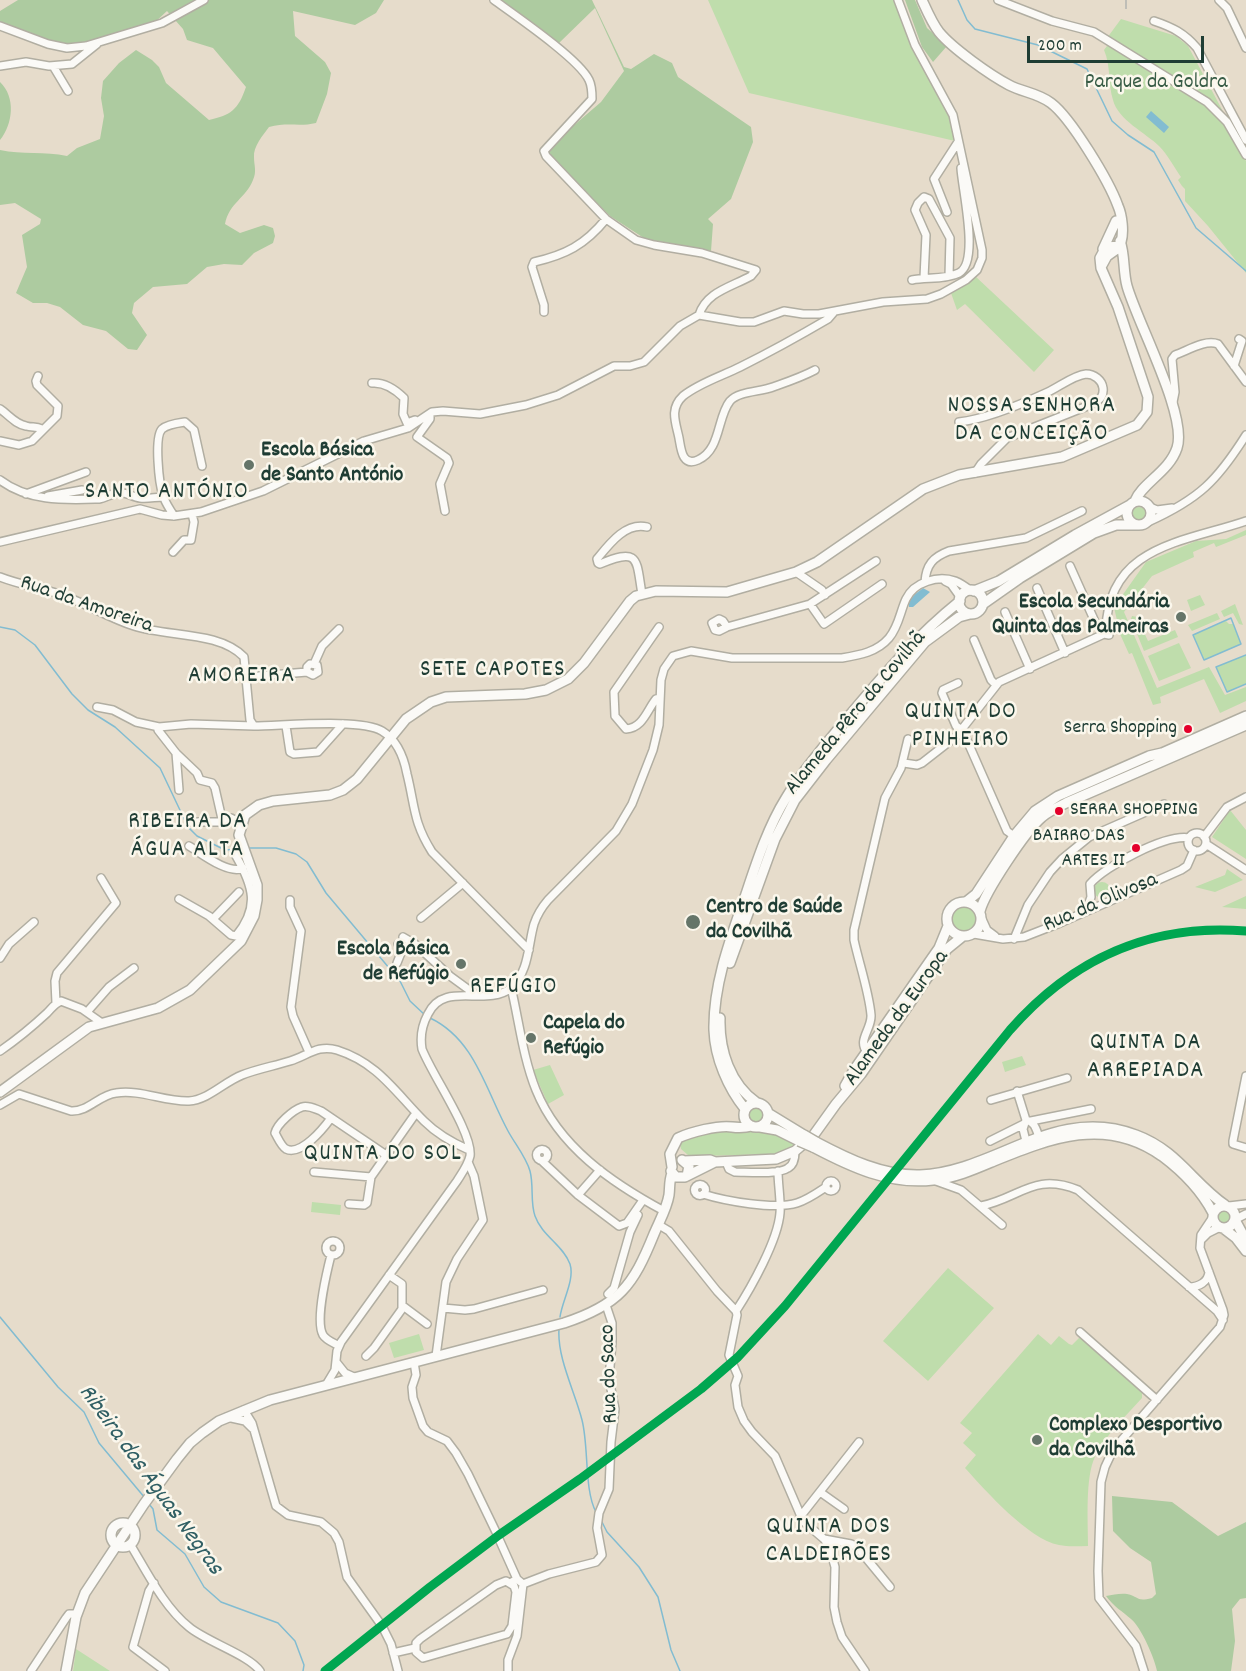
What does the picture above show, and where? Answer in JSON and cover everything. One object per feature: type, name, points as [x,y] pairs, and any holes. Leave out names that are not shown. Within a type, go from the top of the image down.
[{"type":"main road","points":[[922,0],[940,34],[954,46],[1009,85],[1040,96],[1060,110],[1107,183],[1120,213],[1121,244],[1103,264]]},
{"type":"main road","points":[[1116,201],[1114,204],[1118,240],[1121,244]]},
{"type":"main road","points":[[0,1092],[89,1027],[158,1008],[176,999],[201,981],[241,941],[254,916],[257,900],[256,885],[239,835],[245,815],[259,805],[273,801],[330,795],[343,790],[357,779],[406,719],[431,702],[446,698],[525,694],[546,690],[568,679],[584,663],[630,601],[642,594],[656,591],[727,592],[796,572],[817,562],[923,489],[959,476],[1062,458],[1137,425],[1143,419],[1149,404],[1146,388],[1100,258],[1116,221]]},
{"type":"main road","points":[[1103,249],[1121,244]]},
{"type":"main road","name":"Alameda Pêro da Covilhã","points":[[802,1138],[746,1122],[745,1112],[721,1065],[714,1031],[717,991],[734,929],[765,842],[777,812],[808,766],[906,649],[965,593],[999,581],[1075,535],[1140,504],[1141,491],[1148,487],[1168,465],[1178,447],[1180,436],[1173,405],[1126,283],[1121,244]]},
{"type":"main road","points":[[1103,264],[1116,259],[1124,265]]},
{"type":"main road","points":[[1136,525],[1128,517],[1128,508],[1140,504],[1152,514],[1148,522]]},
{"type":"main road","name":"Alameda Pêro da Covilhã","points":[[1148,522],[1143,525],[1116,525],[1094,533],[1020,578],[983,604],[977,612],[959,617],[937,632],[905,665],[809,781],[789,810],[775,839],[729,966],[720,1014],[722,1040],[730,1069],[746,1095],[764,1105],[768,1113],[814,1145],[883,1173],[933,1180],[955,1175],[1062,1137],[1089,1133],[1110,1134],[1136,1142],[1169,1162],[1200,1192],[1213,1215]]},
{"type":"main road","points":[[973,591],[981,596],[983,604]]},
{"type":"main road","points":[[960,599],[961,608],[970,614]]},
{"type":"main road","name":"Alameda da Europa","points":[[836,1104],[854,1070],[939,948],[948,926],[949,911],[956,903],[966,902],[976,894],[1014,836],[1035,811],[1052,799],[1246,716]]},
{"type":"main road","name":"Alameda da Europa","points":[[682,1160],[726,1162],[776,1159],[795,1151],[813,1136],[861,1074],[947,949],[955,940],[974,934],[980,927],[987,892],[1028,833],[1043,816],[1066,803],[1246,725]]},
{"type":"main road","points":[[966,902],[974,904],[981,915]]},
{"type":"main road","name":"Alameda da Europa","points":[[948,926],[954,933],[963,936]]},
{"type":"main road","points":[[732,1127],[750,1104],[757,1103]]},
{"type":"main road","points":[[685,1177],[676,1178],[672,1170],[670,1154],[678,1138],[688,1134],[732,1127],[737,1129],[756,1126],[766,1122],[768,1113]]},
{"type":"main road","name":"Alameda Pêro da Covilhã","points":[[902,1177],[959,1167],[1026,1141],[1060,1131],[1089,1126],[1118,1129],[1138,1135],[1173,1156],[1214,1197],[1227,1206]]},
{"type":"main road","points":[[669,1193],[685,1177],[689,1166],[682,1160],[674,1146]]},
{"type":"main road","points":[[130,1525],[190,1443],[211,1427],[259,1403],[564,1323],[606,1305],[621,1293],[642,1265],[669,1193],[668,1184],[672,1170],[676,1161],[682,1160]]},
{"type":"main road","name":"Alameda da Europa","points":[[685,1177],[715,1162]]},
{"type":"main road","points":[[1246,1240],[1235,1219],[1234,1211],[1227,1206],[1218,1207],[1213,1215],[1215,1223],[1236,1238],[1246,1251]]},
{"type":"main road","points":[[1221,1228],[1231,1226],[1235,1219]]},
{"type":"main road","points":[[117,1545],[111,1535],[114,1528],[119,1523],[130,1525]]},
{"type":"main road","points":[[117,1545],[130,1544],[135,1535],[130,1525]]},
{"type":"main road","points":[[66,1671],[76,1614],[85,1593],[117,1545]]},
{"type":"street","points":[[0,26],[48,44],[67,48],[99,43],[162,23],[204,0]]},
{"type":"street","points":[[494,0],[552,44],[588,78],[592,99],[544,151],[546,156],[606,219],[636,240],[702,253],[756,270],[751,276],[707,299],[699,315]]},
{"type":"street","points":[[0,542],[141,509],[174,516],[192,514],[263,491],[364,441],[408,428],[431,413],[442,411],[480,414],[526,405],[558,394],[614,366],[630,366],[644,362],[680,326],[699,315],[754,322],[784,311],[803,314],[834,312],[883,302],[927,299],[966,280],[977,270],[982,258],[982,250],[952,115],[915,45],[898,0]]},
{"type":"street","points":[[998,0],[1052,21],[1094,32],[1207,102],[1227,122],[1246,155]]},
{"type":"street","points":[[1219,0],[1227,8],[1246,48]]},
{"type":"street","points":[[1154,21],[1175,28],[1197,48],[1246,140]]},
{"type":"street","points":[[0,66],[26,62],[53,66],[72,64],[99,43]]},
{"type":"street","points":[[53,66],[68,91]]},
{"type":"street","points":[[947,212],[934,179],[959,145]]},
{"type":"street","points":[[912,280],[960,273],[969,258],[969,230],[959,145]]},
{"type":"street","points":[[924,278],[926,235],[915,210],[924,196],[929,199],[950,237],[949,276]]},
{"type":"street","points":[[544,312],[544,305],[532,267],[534,262],[549,256],[558,256],[584,242],[606,219]]},
{"type":"street","points":[[815,370],[770,388],[732,398],[716,438],[705,455],[692,462],[686,460],[681,454],[679,435],[674,423],[674,412],[683,397],[695,388],[771,352],[828,319],[834,312]]},
{"type":"street","points":[[1234,366],[1242,341],[1239,339]]},
{"type":"street","points":[[1173,405],[1175,392],[1172,364],[1175,356],[1212,342],[1218,344],[1246,382]]},
{"type":"street","points":[[958,422],[970,421],[1026,400],[1081,375],[1088,374],[1102,384],[1104,392],[1095,403],[1007,438],[975,473]]},
{"type":"street","points":[[0,441],[19,446],[26,444],[57,416],[58,406],[37,384],[38,376]]},
{"type":"street","points":[[372,383],[386,385],[404,398],[403,414],[406,423],[426,411],[431,413]]},
{"type":"street","points":[[0,409],[10,419],[26,426],[42,429]]},
{"type":"street","points":[[431,413],[430,419],[417,437],[447,458],[449,463],[440,484],[445,511]]},
{"type":"street","points":[[174,516],[163,497],[158,443],[160,432],[165,426],[185,422],[194,430],[202,466]]},
{"type":"street","points":[[1148,522],[1188,501],[1216,478],[1246,435]]},
{"type":"street","points":[[26,494],[86,472]]},
{"type":"street","points":[[0,480],[26,494],[68,501],[88,497],[100,499],[117,493],[140,498],[163,497]]},
{"type":"street","points":[[46,498],[50,495],[82,490]]},
{"type":"street","points":[[1140,504],[1157,510],[1175,508]]},
{"type":"street","points":[[925,582],[925,570],[929,563],[939,555],[949,551],[1026,538],[1082,511]]},
{"type":"street","points":[[172,552],[184,540],[191,540],[194,522],[192,514]]},
{"type":"street","points":[[1105,632],[1110,603],[1118,585],[1128,570],[1141,558],[1167,544],[1246,521]]},
{"type":"street","points":[[642,594],[638,564],[634,558],[616,557],[600,564],[597,559],[628,528],[638,525],[647,527]]},
{"type":"street","points":[[727,627],[810,604],[876,561]]},
{"type":"street","points":[[1070,566],[1096,624],[1105,632]]},
{"type":"street","points":[[796,572],[822,590],[825,595]]},
{"type":"street","name":"Rua da Amoreira","points":[[0,577],[61,595],[137,627],[230,645],[244,657],[250,720],[254,726]]},
{"type":"street","points":[[341,1381],[338,1367],[339,1346],[457,1181],[468,1162],[467,1137],[422,1049],[420,1039],[426,1016],[443,997],[500,994],[511,987],[524,967],[530,950],[534,923],[548,900],[616,831],[632,804],[653,750],[659,724],[661,680],[664,669],[673,656],[684,652],[732,658],[842,658],[874,650],[889,638],[896,628],[910,592],[925,582],[942,580],[956,582],[973,591]]},
{"type":"street","points":[[942,580],[951,584],[960,599]]},
{"type":"street","points":[[810,604],[824,624],[882,584]]},
{"type":"street","points":[[1037,588],[1065,653]]},
{"type":"street","points":[[1005,612],[1030,669]]},
{"type":"street","points":[[659,627],[614,692],[615,716],[626,729],[632,728],[643,720],[656,699],[660,698]]},
{"type":"street","points":[[247,677],[307,672],[313,675],[318,672],[319,668],[314,664],[322,646],[339,629]]},
{"type":"street","points":[[903,763],[916,765],[922,763],[962,731],[996,685],[1105,632]]},
{"type":"street","points":[[974,639],[991,680],[996,685]]},
{"type":"street","points":[[958,683],[943,690],[942,693],[956,726],[962,731],[1007,831],[1014,836]]},
{"type":"street","points":[[97,706],[112,710],[136,722],[159,727],[191,723],[254,726],[343,724],[366,725],[381,730],[391,737],[400,751],[420,834],[432,852],[530,950]]},
{"type":"street","points":[[286,726],[290,752],[294,754],[318,752],[343,724]]},
{"type":"street","points":[[159,727],[158,730],[176,753],[197,773],[200,780],[212,783],[224,820]]},
{"type":"street","points":[[867,1052],[863,1041],[871,1017],[854,940],[854,930],[885,798],[903,763],[908,739]]},
{"type":"street","points":[[176,753],[179,790]]},
{"type":"street","points":[[1189,838],[1189,845],[1194,850],[1201,850],[1223,810],[1246,797]]},
{"type":"street","points":[[1014,939],[1028,905],[1050,872],[1076,847],[1089,837],[1164,804]]},
{"type":"street","points":[[191,822],[220,822],[231,818],[242,824]]},
{"type":"street","points":[[1086,912],[1091,897],[1090,884],[1118,862],[1170,839],[1189,838],[1196,833],[1246,870]]},
{"type":"street","points":[[189,846],[230,869],[243,868]]},
{"type":"street","points":[[178,899],[213,919],[231,935],[236,936],[244,925],[252,900],[249,881],[236,856],[244,850]]},
{"type":"street","name":"Rua da Olivosa","points":[[974,934],[1014,939],[1035,933],[1184,868],[1191,860],[1194,850]]},
{"type":"street","points":[[56,1003],[54,981],[57,973],[116,903],[101,878]]},
{"type":"street","points":[[421,918],[463,883]]},
{"type":"street","points":[[213,919],[239,891]]},
{"type":"street","points":[[1091,897],[1096,901],[1106,903]]},
{"type":"street","points":[[290,900],[290,907],[301,931],[291,1007],[309,1052]]},
{"type":"street","points":[[981,915],[987,930],[997,937]]},
{"type":"street","points":[[1023,918],[1026,925],[1035,933]]},
{"type":"street","points":[[0,958],[9,944],[34,922]]},
{"type":"street","points":[[403,937],[414,943],[450,976],[476,995]]},
{"type":"street","points":[[397,963],[401,946],[414,943]]},
{"type":"street","points":[[87,1012],[109,987],[134,968]]},
{"type":"street","points":[[511,987],[526,1058],[542,1103],[569,1143],[642,1202],[663,1211]]},
{"type":"street","points":[[0,1051],[61,1001],[87,1012],[102,1023]]},
{"type":"street","points":[[0,1105],[19,1094],[78,1112],[107,1095],[119,1092],[190,1101],[239,1076],[326,1047],[365,1062],[383,1075],[416,1113],[452,1143],[469,1150]]},
{"type":"street","points":[[1246,1077],[1233,1141],[1233,1144],[1246,1148]]},
{"type":"street","points":[[991,1100],[1066,1078]]},
{"type":"street","points":[[1017,1091],[1027,1122],[1035,1126],[1039,1137]]},
{"type":"street","points":[[331,1118],[317,1137],[295,1150],[288,1150],[283,1146],[275,1133],[282,1120],[302,1107],[312,1107],[331,1118],[386,1155]]},
{"type":"street","points":[[990,1141],[1027,1122],[1091,1109]]},
{"type":"street","points":[[349,1204],[367,1203],[371,1177],[416,1113]]},
{"type":"street","points":[[1026,1141],[1023,1129],[1027,1122]]},
{"type":"street","points":[[726,1162],[729,1169],[735,1172],[778,1171],[788,1168],[795,1158],[795,1151]]},
{"type":"street","points":[[542,1161],[578,1195],[619,1226],[627,1223],[642,1202]]},
{"type":"street","points":[[436,1356],[446,1282],[457,1259],[483,1220],[474,1176],[468,1162]]},
{"type":"street","points":[[578,1195],[600,1170]]},
{"type":"street","points":[[736,1311],[773,1238],[780,1214],[778,1171]]},
{"type":"street","points":[[314,1172],[371,1177]]},
{"type":"street","points":[[955,1175],[961,1190]]},
{"type":"street","points":[[933,1180],[961,1190],[1002,1225]]},
{"type":"street","points":[[981,1206],[1036,1185],[1064,1185],[1078,1190],[1217,1311],[1223,1320]]},
{"type":"street","points":[[703,1194],[766,1205],[796,1203],[826,1187]]},
{"type":"street","name":"Rua do Saco","points":[[608,1294],[614,1288],[630,1232],[641,1211],[642,1202]]},
{"type":"street","points":[[1227,1206],[1246,1204]]},
{"type":"street","points":[[1235,1219],[1246,1214]]},
{"type":"street","points":[[1144,1671],[1136,1646],[1099,1598],[1101,1482],[1113,1450],[1214,1336],[1223,1320],[1223,1310],[1202,1254],[1200,1241],[1213,1215]]},
{"type":"street","points":[[658,1225],[669,1231],[736,1311],[730,1359],[737,1370],[735,1394],[744,1421],[775,1456],[801,1517],[824,1539],[833,1557],[834,1607],[837,1623],[842,1637],[865,1671]]},
{"type":"street","points":[[1200,1241],[1208,1233],[1221,1228]]},
{"type":"street","points":[[331,1255],[321,1302],[322,1333],[339,1346]]},
{"type":"street","points":[[1188,1287],[1200,1285],[1209,1272]]},
{"type":"street","points":[[366,1356],[403,1306],[402,1284],[389,1275]]},
{"type":"street","points":[[443,1308],[474,1309],[543,1290]]},
{"type":"street","name":"Rua do Saco","points":[[517,1582],[596,1563],[602,1555],[597,1528],[599,1513],[609,1489],[615,1409],[609,1379],[612,1323],[606,1305]]},
{"type":"street","points":[[403,1306],[427,1324]]},
{"type":"street","points":[[1080,1332],[1157,1400]]},
{"type":"street","points":[[414,1362],[416,1375],[412,1387],[413,1398],[423,1426],[428,1432],[447,1441],[456,1453],[497,1535],[517,1582],[517,1636],[508,1660],[508,1671]]},
{"type":"street","points":[[338,1367],[354,1377]]},
{"type":"street","points":[[326,1385],[338,1367]]},
{"type":"street","points":[[250,1424],[259,1403]]},
{"type":"street","points":[[244,1410],[245,1419],[250,1424],[276,1506],[288,1515],[321,1522],[334,1533],[339,1542],[347,1577],[381,1626],[398,1671]]},
{"type":"street","points":[[227,1418],[240,1419],[250,1424]]},
{"type":"street","points":[[801,1517],[858,1442]]},
{"type":"street","points":[[820,1492],[844,1509]]},
{"type":"street","points":[[824,1539],[857,1547],[890,1587]]},
{"type":"street","points":[[130,1544],[166,1600],[188,1626],[253,1664],[260,1671]]},
{"type":"street","points":[[393,1653],[415,1648],[420,1639],[496,1585],[506,1581],[517,1582]]},
{"type":"street","points":[[415,1648],[423,1658],[507,1634],[512,1626],[517,1582]]},
{"type":"street","points":[[154,1583],[149,1591],[133,1647],[165,1671]]},
{"type":"street","points":[[146,1602],[154,1597],[166,1600]]},
{"type":"street","points":[[31,1671],[69,1614],[76,1614]]},
{"type":"green space","points":[[18,0],[384,0],[376,13],[355,25],[293,11],[295,36],[325,62],[331,73],[327,94],[316,123],[269,127],[255,149],[253,180],[230,211],[225,224],[240,233],[264,225],[273,228],[275,236],[273,243],[254,253],[242,265],[224,264],[207,267],[187,284],[153,287],[134,303],[132,313],[147,335],[137,350],[128,349],[106,331],[83,325],[60,307],[47,303],[33,303],[16,293],[27,267],[22,235],[40,224],[41,219],[15,203],[0,205],[0,150],[67,156],[77,148],[100,139],[104,116],[101,98],[103,81],[119,63],[136,50],[152,60],[159,67],[166,83],[209,120],[233,110],[246,87],[213,48],[187,40],[183,29],[167,11],[152,25],[82,47],[30,37],[0,23],[0,11]]},
{"type":"green space","points":[[499,0],[592,0],[624,67],[631,69],[654,54],[672,63],[678,77],[751,127],[753,142],[731,199],[708,219],[713,224],[711,251],[650,242],[610,216],[548,151],[551,145],[601,102],[624,71],[595,8],[558,44]]},
{"type":"green space","points":[[708,0],[895,0],[913,49],[950,117],[955,141],[749,93]]},
{"type":"green space","points":[[905,0],[915,0],[927,28],[947,46],[933,62],[922,47]]},
{"type":"green space","name":"Parque da Goldra","points":[[1121,19],[1176,36],[1188,46],[1227,119],[1224,124],[1246,161],[1246,273],[1185,201],[1185,189],[1178,180],[1181,177],[1165,153],[1126,120],[1116,107],[1111,94],[1108,62],[1104,50],[1107,46],[1107,38]]},
{"type":"green space","points":[[0,82],[9,95],[11,111],[8,126],[0,140]]},
{"type":"green space","points":[[975,276],[1054,350],[1034,372],[965,304],[957,310],[951,293]]},
{"type":"green space","points":[[1139,507],[1145,509],[1147,515],[1145,521],[1139,523],[1133,521],[1131,515],[1133,509]]},
{"type":"green space","points":[[1246,530],[1246,535],[1216,547],[1214,543],[1193,552],[1194,557],[1152,576],[1124,612],[1157,688],[1209,667],[1225,695],[1246,687],[1246,701],[1220,713],[1204,679],[1160,697],[1161,703],[1153,705],[1132,653],[1129,654],[1120,634],[1114,607],[1146,562],[1196,541],[1226,539]]},
{"type":"green space","points":[[1200,595],[1205,605],[1191,611],[1187,600]]},
{"type":"green space","points":[[1235,604],[1243,625],[1239,624],[1233,613],[1224,617],[1221,611]]},
{"type":"green space","points":[[1217,613],[1220,619],[1192,631],[1188,625]]},
{"type":"green space","points":[[1132,616],[1137,617],[1148,641],[1175,630],[1178,637],[1144,651],[1131,619]]},
{"type":"green space","points":[[1226,621],[1233,624],[1241,644],[1204,660],[1193,635]]},
{"type":"green space","points":[[1179,643],[1191,668],[1159,681],[1148,656]]},
{"type":"green space","points":[[1246,655],[1246,684],[1227,692],[1216,667]]},
{"type":"green space","points":[[1230,810],[1246,830],[1246,859],[1212,837]]},
{"type":"green space","points":[[1227,869],[1243,880],[1215,892],[1195,887],[1225,875]]},
{"type":"green space","points":[[1102,882],[1110,890],[1102,898],[1094,890]]},
{"type":"green space","points":[[1246,896],[1246,909],[1222,907]]},
{"type":"green space","points":[[964,906],[973,910],[977,919],[973,928],[964,932],[955,928],[951,919],[955,910]]},
{"type":"green space","points":[[1022,1056],[1026,1065],[1005,1072],[1002,1062]]},
{"type":"green space","points":[[550,1065],[564,1095],[548,1104],[533,1070]]},
{"type":"green space","points":[[753,1108],[759,1108],[763,1115],[759,1122],[753,1122],[749,1118],[749,1112]]},
{"type":"green space","points":[[765,1130],[796,1143],[773,1154],[702,1156],[688,1155],[681,1149],[680,1144],[686,1139],[707,1133]]},
{"type":"green space","points":[[312,1202],[341,1205],[340,1215],[311,1212]]},
{"type":"green space","points":[[1223,1209],[1231,1217],[1223,1225],[1215,1217]]},
{"type":"green space","points":[[948,1268],[994,1308],[928,1381],[883,1341]]},
{"type":"green space","points":[[419,1334],[424,1350],[394,1358],[389,1343]]},
{"type":"green space","name":"Complexo Desportivo da Covilhã","points":[[1038,1334],[1051,1345],[1059,1336],[1072,1345],[1079,1338],[1083,1339],[1142,1390],[1142,1398],[1104,1441],[1095,1457],[1090,1476],[1088,1500],[1088,1546],[1059,1545],[1034,1534],[1008,1513],[965,1468],[976,1455],[963,1443],[972,1433],[960,1423]]},
{"type":"green space","points":[[1112,1496],[1172,1502],[1218,1536],[1246,1522],[1246,1598],[1240,1599],[1232,1609],[1235,1641],[1231,1671],[1157,1671],[1151,1651],[1135,1623],[1106,1596],[1127,1594],[1143,1599],[1152,1598],[1156,1594],[1151,1562],[1130,1548],[1113,1531]]},
{"type":"green space","points":[[76,1649],[110,1671],[73,1671]]},
{"type":"water","points":[[1151,111],[1169,127],[1164,133],[1146,117]]},
{"type":"water","points":[[923,588],[930,592],[913,607],[909,607],[911,598]]},
{"type":"waterway","points":[[958,0],[967,20],[975,29],[1038,45],[1087,69],[1112,121],[1154,152],[1196,228],[1246,271]]},
{"type":"waterway","points":[[1231,618],[1241,644],[1204,660],[1193,635],[1231,618]]},
{"type":"waterway","name":"RIBEIRA DA ÁGUA ALTA","points":[[0,627],[15,630],[35,645],[72,694],[88,710],[115,727],[160,768],[188,827],[197,836],[225,850],[239,849]]},
{"type":"waterway","points":[[1246,655],[1216,667],[1227,692],[1246,684]]},
{"type":"waterway","name":"RIBEIRA DA ÁGUA ALTA","points":[[247,848],[276,848],[296,854],[307,862],[326,893],[400,981],[410,1001],[426,1016]]},
{"type":"waterway","name":"RIBEIRA DA ÁGUA ALTA","points":[[430,1018],[445,1027],[469,1052],[528,1166],[535,1216],[542,1229],[563,1251],[570,1264],[570,1284],[560,1317]]},
{"type":"waterway","name":"Ribeira das Águas Negras","points":[[0,1317],[58,1387],[84,1412],[99,1443],[145,1498]]},
{"type":"waterway","name":"RIBEIRA DA ÁGUA ALTA","points":[[559,1329],[561,1352],[582,1420],[588,1480],[596,1512]]},
{"type":"waterway","name":"Ribeira das Águas Negras","points":[[149,1504],[153,1509],[157,1530],[185,1554],[204,1587],[221,1602],[278,1623],[295,1641],[304,1665],[303,1671]]},
{"type":"waterway","name":"RIBEIRA DA ÁGUA ALTA","points":[[602,1522],[607,1532],[639,1567],[658,1597],[671,1650],[680,1671]]},
{"type":"railway","points":[[1126,0],[1126,9]]},
{"type":"transit line","points":[[325,1671],[430,1587],[701,1389],[738,1357],[785,1306],[1010,1030],[1060,983],[1087,965],[1146,940],[1178,933],[1211,930],[1246,931]]},
{"type":"place","name":"Escola Básica de Santo António","points":[[249,465]]},
{"type":"place","name":"Escola Secundária Quinta das Palmeiras","points":[[1181,617]]},
{"type":"place","name":"Serra Shopping","points":[[1188,729]]},
{"type":"place","name":"SERRA SHOPPING","points":[[1059,811]]},
{"type":"place","name":"BAIRRO DAS ARTES II","points":[[1136,848]]},
{"type":"place","name":"Centro de Saúde da Covilhã","points":[[693,922]]},
{"type":"place","name":"Escola Básica de Refúgio","points":[[461,964]]},
{"type":"place","name":"Capela do Refúgio","points":[[531,1038]]},
{"type":"place","name":"Complexo Desportivo da Covilhã","points":[[1037,1440]]},
{"type":"district","name":"NOSSA SENHORA DA CONCEIÇÃO","points":[[1032,422]]},
{"type":"district","name":"SANTO ANTÓNIO","points":[[167,494]]},
{"type":"district","name":"SETE CAPOTES","points":[[493,672]]},
{"type":"district","name":"AMOREIRA","points":[[242,678]]},
{"type":"district","name":"QUINTA DO PINHEIRO","points":[[961,728]]},
{"type":"district","name":"RIBEIRA DA ÁGUA ALTA","points":[[188,838]]},
{"type":"district","name":"REFÚGIO","points":[[514,989]]},
{"type":"district","name":"QUINTA DA ARREPIADA","points":[[1146,1059]]},
{"type":"district","name":"QUINTA DO SOL","points":[[383,1156]]},
{"type":"district","name":"QUINTA DOS CALDEIRÕES","points":[[829,1543]]}]
